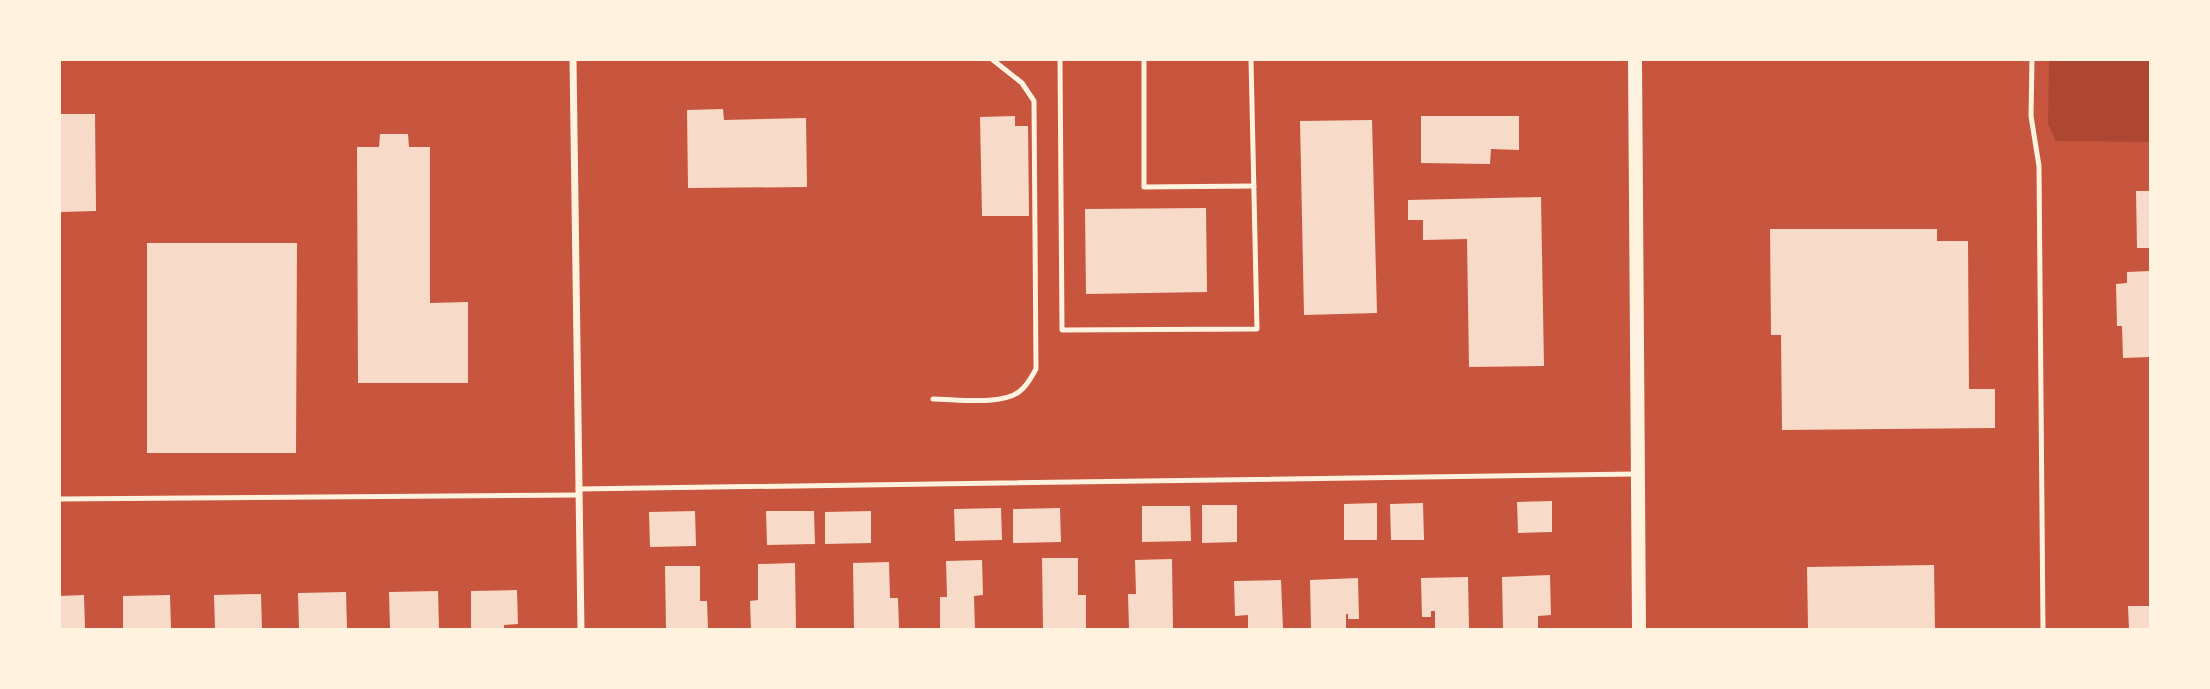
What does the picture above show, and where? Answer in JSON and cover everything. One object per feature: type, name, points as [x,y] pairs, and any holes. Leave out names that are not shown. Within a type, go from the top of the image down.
[{"type":"main road","points":[[1634,60],[1639,629]]},
{"type":"street","points":[[573,60],[581,629]]},
{"type":"lane","points":[[933,399],[998,400],[1009,397],[1020,391],[1036,369],[1034,101],[1021,83],[993,60]]},
{"type":"lane","points":[[1060,60],[1062,330],[1257,329],[1251,60]]},
{"type":"lane","points":[[1144,60],[1144,187],[1254,186]]},
{"type":"lane","points":[[2032,60],[2031,116],[2039,166],[2043,629]]},
{"type":"lane","points":[[60,499],[1637,474]]},
{"type":"shaded area","points":[[2049,60],[2150,60],[2150,142],[2056,141],[2048,124]]},
{"type":"building","points":[[723,109],[724,120],[806,118],[807,187],[688,188],[687,110]]},
{"type":"building","points":[[60,114],[95,114],[96,211],[60,212]]},
{"type":"building","points":[[1015,116],[1015,126],[1028,126],[1029,216],[982,216],[980,117]]},
{"type":"building","points":[[1421,116],[1519,116],[1519,150],[1491,149],[1490,164],[1421,163]]},
{"type":"building","points":[[1372,120],[1377,313],[1304,315],[1300,121]]},
{"type":"building","points":[[380,134],[408,134],[409,147],[430,147],[430,303],[468,302],[468,383],[358,383],[357,147],[379,147]]},
{"type":"building","points":[[2136,191],[2150,191],[2150,248],[2137,248]]},
{"type":"building","points":[[1541,197],[1544,366],[1469,367],[1467,239],[1423,240],[1423,220],[1408,220],[1408,200]]},
{"type":"building","points":[[1206,208],[1207,292],[1086,294],[1085,209]]},
{"type":"building","points":[[1770,229],[1937,229],[1937,241],[1968,241],[1969,389],[1995,389],[1995,428],[1782,430],[1781,335],[1771,335]]},
{"type":"building","points":[[147,243],[297,243],[296,453],[147,453]]},
{"type":"building","points":[[2150,271],[2150,357],[2123,358],[2122,326],[2117,326],[2116,284],[2127,283],[2127,272]]},
{"type":"building","points":[[1552,501],[1552,532],[1518,533],[1517,502]]},
{"type":"building","points":[[1377,503],[1377,540],[1344,540],[1344,504]]},
{"type":"building","points":[[1423,503],[1424,540],[1391,540],[1390,504]]},
{"type":"building","points":[[1202,505],[1237,505],[1237,542],[1202,543]]},
{"type":"building","points":[[1142,506],[1190,506],[1191,541],[1142,542]]},
{"type":"building","points":[[1001,508],[1002,540],[955,541],[954,509]]},
{"type":"building","points":[[1060,508],[1061,542],[1013,543],[1013,509]]},
{"type":"building","points":[[695,511],[696,546],[650,547],[649,512]]},
{"type":"building","points":[[766,511],[814,511],[815,544],[767,545]]},
{"type":"building","points":[[871,511],[871,543],[825,544],[825,512]]},
{"type":"building","points":[[1042,558],[1078,558],[1078,595],[1086,595],[1086,628],[1043,629]]},
{"type":"building","points":[[1172,559],[1173,629],[1129,629],[1128,594],[1136,594],[1135,560]]},
{"type":"building","points":[[982,560],[983,595],[974,596],[975,629],[940,629],[940,597],[947,597],[946,561]]},
{"type":"building","points":[[889,562],[890,598],[898,598],[899,629],[854,629],[853,563]]},
{"type":"building","points":[[795,563],[796,629],[751,629],[750,601],[758,600],[758,564]]},
{"type":"building","points":[[1934,565],[1935,629],[1808,629],[1807,567]]},
{"type":"building","points":[[665,566],[700,566],[700,601],[707,601],[708,629],[666,629]]},
{"type":"building","points":[[1550,575],[1551,615],[1538,616],[1538,629],[1503,629],[1502,577]]},
{"type":"building","points":[[1468,577],[1469,629],[1435,629],[1435,611],[1431,611],[1431,617],[1422,617],[1421,578]]},
{"type":"building","points":[[1358,578],[1359,619],[1348,619],[1346,614],[1346,629],[1311,629],[1310,580]]},
{"type":"building","points":[[1281,580],[1283,629],[1248,629],[1248,615],[1235,616],[1234,581]]},
{"type":"building","points":[[517,590],[518,624],[504,625],[504,629],[471,629],[471,591]]},
{"type":"building","points":[[438,591],[439,629],[390,629],[389,592]]},
{"type":"building","points":[[346,592],[347,629],[299,629],[298,593]]},
{"type":"building","points":[[261,594],[262,629],[215,629],[214,595]]},
{"type":"building","points":[[84,595],[85,629],[60,629],[60,596]]},
{"type":"building","points":[[170,595],[171,629],[123,629],[123,596]]},
{"type":"building","points":[[2128,606],[2150,606],[2150,629],[2129,629]]}]
